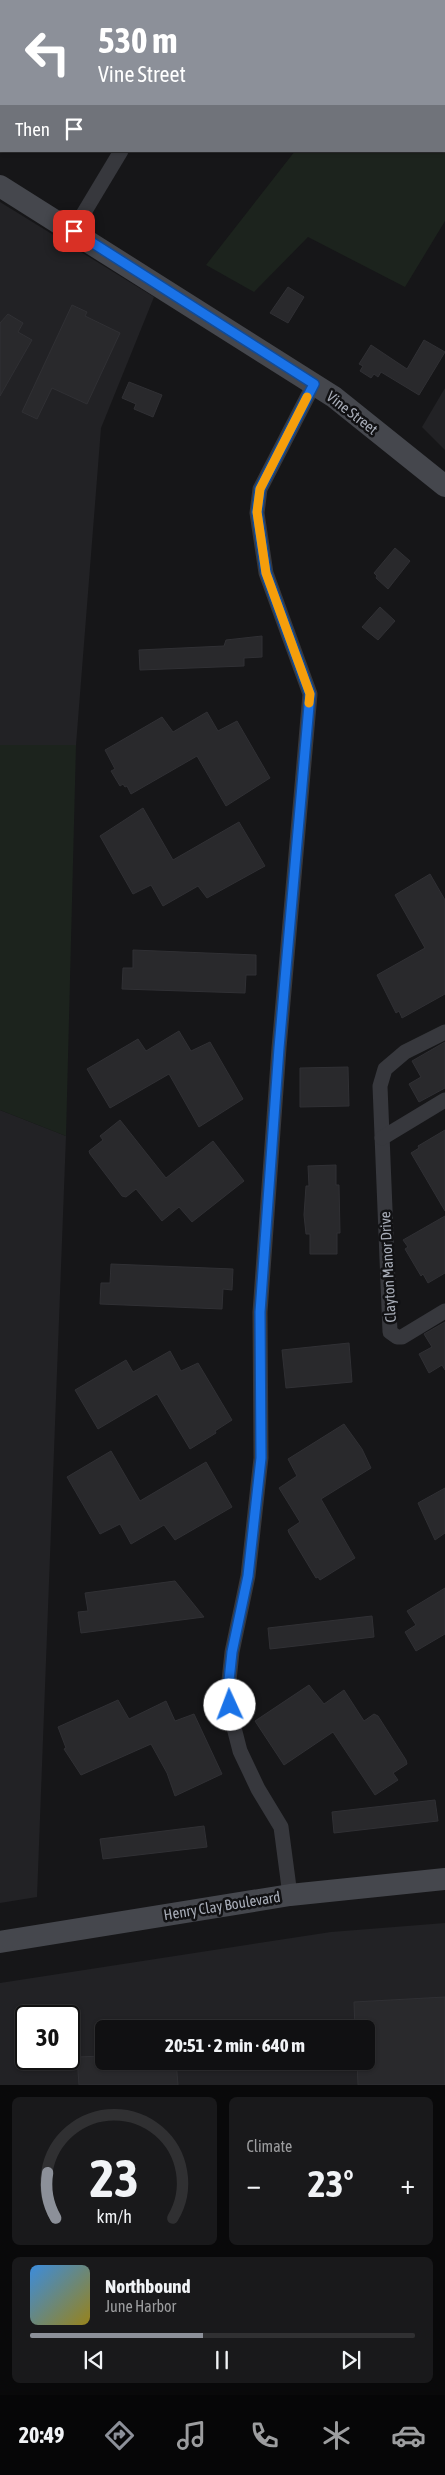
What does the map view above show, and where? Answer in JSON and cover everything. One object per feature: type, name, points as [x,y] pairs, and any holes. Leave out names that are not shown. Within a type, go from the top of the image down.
[{"type":"street","points":[[74,231],[120,152]]},
{"type":"street","name":"Vine Street","points":[[0,186],[334,397],[445,486]]},
{"type":"street","points":[[290,1895],[281,1827],[258,1789],[240,1751],[232,1720],[228,1690],[232,1652],[248,1576],[261,1458],[260,1312],[280,1040],[310,694],[266,573],[257,512],[260,489],[314,384]]},
{"type":"street","name":"Clayton Manor Drive","points":[[445,1032],[405,1052],[382,1073],[380,1086],[390,1332],[397,1337],[402,1336],[445,1311]]},
{"type":"street","points":[[382,1138],[445,1100]]},
{"type":"street","name":"Henry Clay Boulevard","points":[[0,1942],[290,1895],[445,1879]]},
{"type":"shaded area","points":[[294,152],[445,152],[445,221],[405,287],[308,237],[254,292],[206,265]]},
{"type":"shaded area","points":[[0,202],[154,297],[101,428],[76,745],[0,745]]},
{"type":"shaded area","points":[[445,388],[445,450],[422,427]]},
{"type":"shaded area","points":[[0,745],[76,745],[66,1136],[0,1110]]},
{"type":"shaded area","points":[[0,1110],[66,1136],[37,1897],[0,1903]]},
{"type":"shaded area","points":[[445,1923],[445,2085],[0,2085],[0,1983],[331,1932]]},
{"type":"building","points":[[288,287],[304,297],[288,323],[270,313]]},
{"type":"building","points":[[72,305],[87,312],[85,316],[120,333],[87,404],[52,388],[37,419],[22,412]]},
{"type":"building","points":[[8,314],[23,323],[18,332],[32,340],[0,396],[0,323]]},
{"type":"building","points":[[424,340],[445,352],[419,395],[381,372],[378,377],[374,374],[371,378],[360,371],[363,366],[359,364],[371,345],[407,369]]},
{"type":"building","points":[[129,382],[162,395],[153,417],[134,409],[136,404],[122,398]]},
{"type":"building","points":[[395,548],[410,561],[388,589],[376,578],[377,576],[374,573]]},
{"type":"building","points":[[380,607],[395,621],[378,640],[362,627]]},
{"type":"building","points":[[262,636],[262,657],[244,658],[244,666],[140,670],[139,650],[224,646],[226,640]]},
{"type":"building","points":[[207,712],[218,731],[237,721],[270,778],[226,806],[197,756],[131,794],[127,786],[125,787],[123,784],[120,786],[111,771],[115,769],[105,750],[162,717],[173,732]]},
{"type":"building","points":[[143,808],[173,860],[239,822],[265,866],[207,898],[198,886],[163,906],[151,885],[133,894],[100,836]]},
{"type":"building","points":[[430,874],[445,900],[445,994],[402,1018],[399,1011],[396,1013],[377,975],[425,948],[395,895]]},
{"type":"building","points":[[133,950],[256,955],[256,975],[246,975],[245,993],[122,989],[123,968],[133,968]]},
{"type":"building","points":[[179,1031],[191,1051],[210,1042],[243,1099],[199,1127],[169,1074],[110,1108],[87,1069],[138,1039],[146,1051]]},
{"type":"building","points":[[445,1042],[445,1088],[419,1102],[409,1084],[421,1077],[412,1061]]},
{"type":"building","points":[[348,1067],[349,1106],[300,1107],[300,1068]]},
{"type":"building","points":[[120,1120],[166,1178],[213,1141],[244,1181],[192,1222],[179,1207],[162,1221],[136,1189],[126,1197],[122,1196],[90,1154],[89,1151],[103,1140],[100,1136]]},
{"type":"building","points":[[445,1130],[445,1211],[411,1153],[419,1148],[418,1146]]},
{"type":"building","points":[[336,1165],[336,1185],[339,1185],[340,1233],[337,1233],[337,1254],[310,1254],[310,1234],[306,1234],[304,1215],[306,1186],[309,1186],[308,1166]]},
{"type":"building","points":[[445,1216],[445,1273],[428,1283],[423,1274],[421,1276],[405,1249],[408,1247],[403,1240]]},
{"type":"building","points":[[111,1264],[233,1269],[232,1290],[223,1289],[222,1309],[100,1304],[101,1283],[110,1283]]},
{"type":"building","points":[[445,1322],[445,1370],[442,1365],[429,1373],[419,1354],[432,1347],[424,1334]]},
{"type":"building","points":[[349,1343],[352,1382],[286,1388],[282,1350]]},
{"type":"building","points":[[170,1351],[181,1371],[198,1363],[232,1420],[215,1431],[216,1433],[190,1449],[157,1394],[98,1429],[75,1390],[126,1360],[133,1372]]},
{"type":"building","points":[[344,1424],[362,1449],[371,1468],[321,1499],[355,1558],[320,1580],[318,1577],[316,1578],[289,1533],[288,1530],[300,1522],[279,1488],[297,1476],[288,1459]]},
{"type":"building","points":[[111,1451],[140,1501],[206,1462],[232,1507],[175,1540],[164,1525],[131,1544],[120,1524],[100,1534],[67,1477]]},
{"type":"building","points":[[445,1488],[445,1533],[435,1540],[418,1503]]},
{"type":"building","points":[[175,1581],[204,1617],[81,1633],[78,1612],[88,1611],[85,1593]]},
{"type":"building","points":[[445,1588],[445,1634],[416,1651],[405,1632],[416,1625],[407,1611]]},
{"type":"building","points":[[372,1616],[374,1637],[270,1649],[268,1628]]},
{"type":"building","points":[[309,1685],[324,1704],[344,1690],[364,1721],[374,1714],[378,1716],[406,1760],[407,1764],[393,1773],[398,1780],[375,1795],[333,1732],[284,1765],[255,1721]]},
{"type":"building","points":[[118,1700],[129,1719],[166,1701],[175,1721],[194,1714],[222,1774],[175,1796],[167,1773],[151,1744],[81,1775],[64,1749],[66,1748],[58,1727]]},
{"type":"building","points":[[435,1800],[438,1821],[334,1833],[332,1812]]},
{"type":"building","points":[[204,1826],[207,1847],[103,1859],[100,1839]]},
{"type":"building","points":[[445,1997],[445,2085],[358,2085],[357,2070],[375,2070],[375,2020],[355,2020],[354,2002]]},
{"type":"building","points":[[95,2056],[95,2070],[177,2070],[178,2085],[79,2085],[78,2070],[80,2070],[80,2057]]},
{"type":"slow traffic","points":[[307,397],[260,489],[257,512],[266,573],[310,694],[309,703]]},
{"type":"route","points":[[74,231],[314,384],[260,489],[257,512],[266,573],[310,694],[279,1048],[260,1312],[261,1458],[248,1576],[232,1652],[228,1690],[230,1705]]}]
